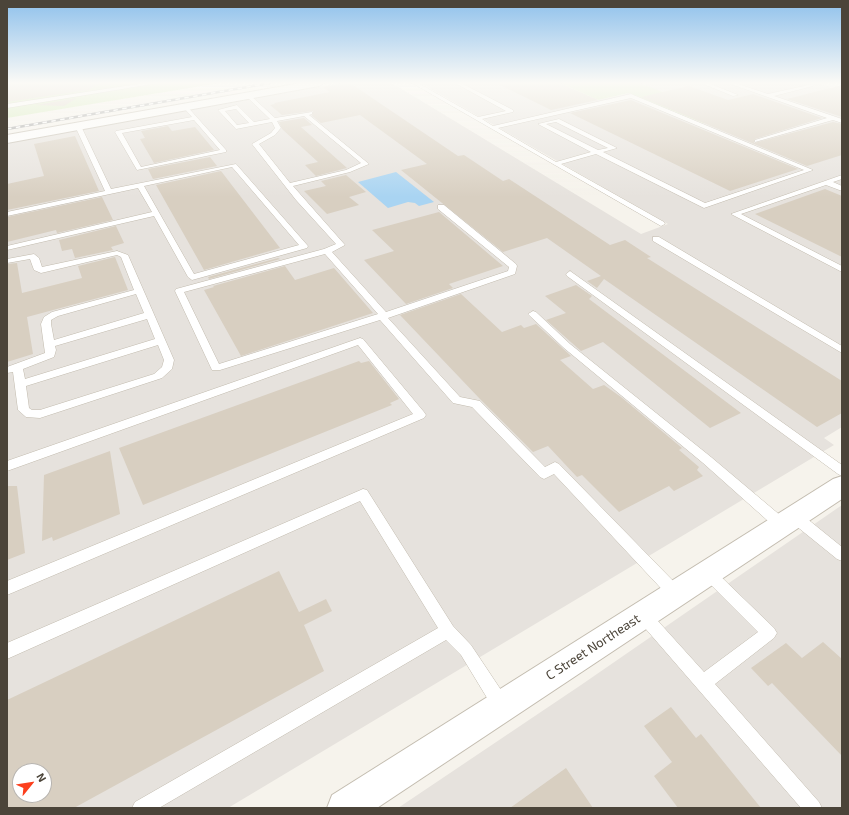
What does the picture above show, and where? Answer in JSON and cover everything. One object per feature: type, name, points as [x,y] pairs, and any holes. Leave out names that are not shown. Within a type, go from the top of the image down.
[{"type":"street","points":[[7,139],[106,121]]},
{"type":"street","name":"C Street Northeast","points":[[345,808],[842,486]]},
{"type":"lane","points":[[178,121],[118,132],[139,169],[224,151],[198,121]]},
{"type":"lane","points":[[231,121],[236,127],[269,121]]},
{"type":"lane","points":[[250,121],[253,124]]},
{"type":"lane","points":[[275,121],[278,128],[273,134],[255,144],[340,245],[327,251],[179,291],[216,368],[383,316],[512,272],[513,266],[440,207]]},
{"type":"lane","points":[[289,185],[348,171],[366,164],[317,121]]},
{"type":"lane","points":[[480,121],[660,224]]},
{"type":"lane","points":[[492,128],[522,121]]},
{"type":"lane","points":[[553,121],[541,124],[704,206],[810,170],[692,121]]},
{"type":"lane","points":[[555,164],[614,148],[559,121]]},
{"type":"lane","points":[[757,141],[823,121]]},
{"type":"lane","points":[[78,126],[109,192]]},
{"type":"lane","points":[[7,214],[140,185],[234,165],[304,246],[192,277],[140,185]]},
{"type":"lane","points":[[842,176],[735,214],[842,269]]},
{"type":"lane","points":[[826,182],[842,189]]},
{"type":"lane","points":[[7,248],[156,212]]},
{"type":"lane","points":[[656,239],[842,350]]},
{"type":"lane","points":[[327,251],[457,400],[476,404],[544,474],[556,467],[676,594]]},
{"type":"lane","points":[[7,261],[30,256],[35,258],[38,268],[41,270],[117,253],[124,255],[169,360],[167,368],[158,376],[40,414],[30,414],[24,410],[18,367]]},
{"type":"lane","points":[[570,274],[842,471]]},
{"type":"lane","points":[[7,370],[40,360],[50,355],[51,350],[46,324],[47,319],[55,314],[139,291]]},
{"type":"lane","points":[[534,314],[567,346],[707,460],[788,521],[842,555]]},
{"type":"lane","points":[[50,344],[149,315]]},
{"type":"lane","points":[[21,384],[161,341]]},
{"type":"lane","points":[[7,466],[360,341],[420,415],[7,588]]},
{"type":"lane","points":[[7,651],[363,494],[448,630],[466,650],[502,706]]},
{"type":"lane","points":[[703,683],[769,633],[708,573]]},
{"type":"lane","points":[[643,615],[813,808]]},
{"type":"lane","points":[[140,808],[448,630]]},
{"type":"shaded area","points":[[129,121],[455,121],[641,234],[668,224],[487,121],[698,121],[703,123],[711,121],[842,121],[842,427],[824,438],[834,445],[228,808],[7,808],[7,143]]},
{"type":"shaded area","points":[[842,505],[842,808],[398,808],[581,685]]},
{"type":"green space","points":[[698,121],[711,121],[703,123]]},
{"type":"water","points":[[396,172],[434,202],[419,206],[415,203],[408,202],[388,208],[358,182]]},
{"type":"building","points":[[307,121],[312,125],[301,127],[347,168],[316,176],[305,165],[318,162],[282,129],[279,122]]},
{"type":"building","points":[[318,121],[331,121],[321,123]]},
{"type":"building","points":[[368,121],[406,121],[458,156],[464,155],[503,181],[509,179],[610,245],[625,240],[651,257],[647,258],[842,381],[842,413],[817,427],[604,279],[597,288],[587,281],[601,276],[547,238],[503,252],[401,170],[427,164]]},
{"type":"building","points":[[586,121],[682,121],[798,169],[730,191]]},
{"type":"building","points":[[699,121],[812,121],[755,139],[754,143],[833,122],[842,124],[842,155],[807,166]]},
{"type":"building","points":[[168,126],[172,131],[195,127],[214,150],[154,163],[140,139],[145,138],[141,131]]},
{"type":"building","points":[[75,136],[99,191],[7,210],[7,184],[44,176],[34,144]]},
{"type":"building","points":[[210,157],[217,166],[153,179],[148,169]]},
{"type":"building","points":[[221,171],[280,248],[204,270],[156,185]]},
{"type":"building","points":[[346,175],[366,192],[349,197],[359,205],[327,214],[304,191],[326,186],[321,181]]},
{"type":"building","points":[[825,189],[842,196],[842,257],[755,214]]},
{"type":"building","points":[[102,197],[113,220],[57,233],[56,230],[7,242],[7,217]]},
{"type":"building","points":[[439,212],[503,266],[449,284],[453,288],[406,304],[364,260],[394,251],[372,230]]},
{"type":"building","points":[[116,226],[124,243],[111,247],[113,250],[75,258],[72,249],[62,251],[59,240]]},
{"type":"building","points":[[115,257],[128,290],[27,317],[33,354],[7,362],[7,264],[17,263],[22,293],[82,278],[78,266]]},
{"type":"building","points":[[278,258],[280,259],[209,279],[208,277]]},
{"type":"building","points":[[285,266],[295,280],[334,268],[373,313],[241,356],[204,290],[214,287],[213,286]]},
{"type":"building","points":[[576,285],[592,296],[589,299],[741,413],[710,428],[603,342],[581,351],[546,320],[566,313],[545,296]]},
{"type":"building","points":[[461,294],[502,332],[521,325],[524,328],[536,324],[571,356],[560,360],[593,389],[604,385],[621,397],[682,448],[679,450],[699,467],[697,470],[703,476],[674,491],[669,486],[619,512],[582,475],[577,477],[548,446],[533,452],[400,315]]},
{"type":"building","points":[[359,361],[361,363],[369,361],[399,399],[390,403],[392,405],[143,505],[119,448]]},
{"type":"building","points":[[110,451],[120,514],[53,541],[52,537],[42,541],[44,475]]},
{"type":"building","points":[[7,486],[17,486],[25,553],[7,560]]},
{"type":"building","points":[[279,571],[299,612],[326,599],[332,611],[304,625],[324,671],[74,808],[7,808],[7,700]]},
{"type":"building","points":[[823,642],[842,659],[842,756],[772,683],[768,686],[751,668],[786,643],[802,658]]},
{"type":"building","points":[[671,707],[696,738],[701,734],[761,808],[678,808],[654,776],[672,762],[644,726]]},
{"type":"building","points":[[566,768],[593,808],[510,808]]},
{"type":"railway","points":[[7,129],[53,121]]}]
